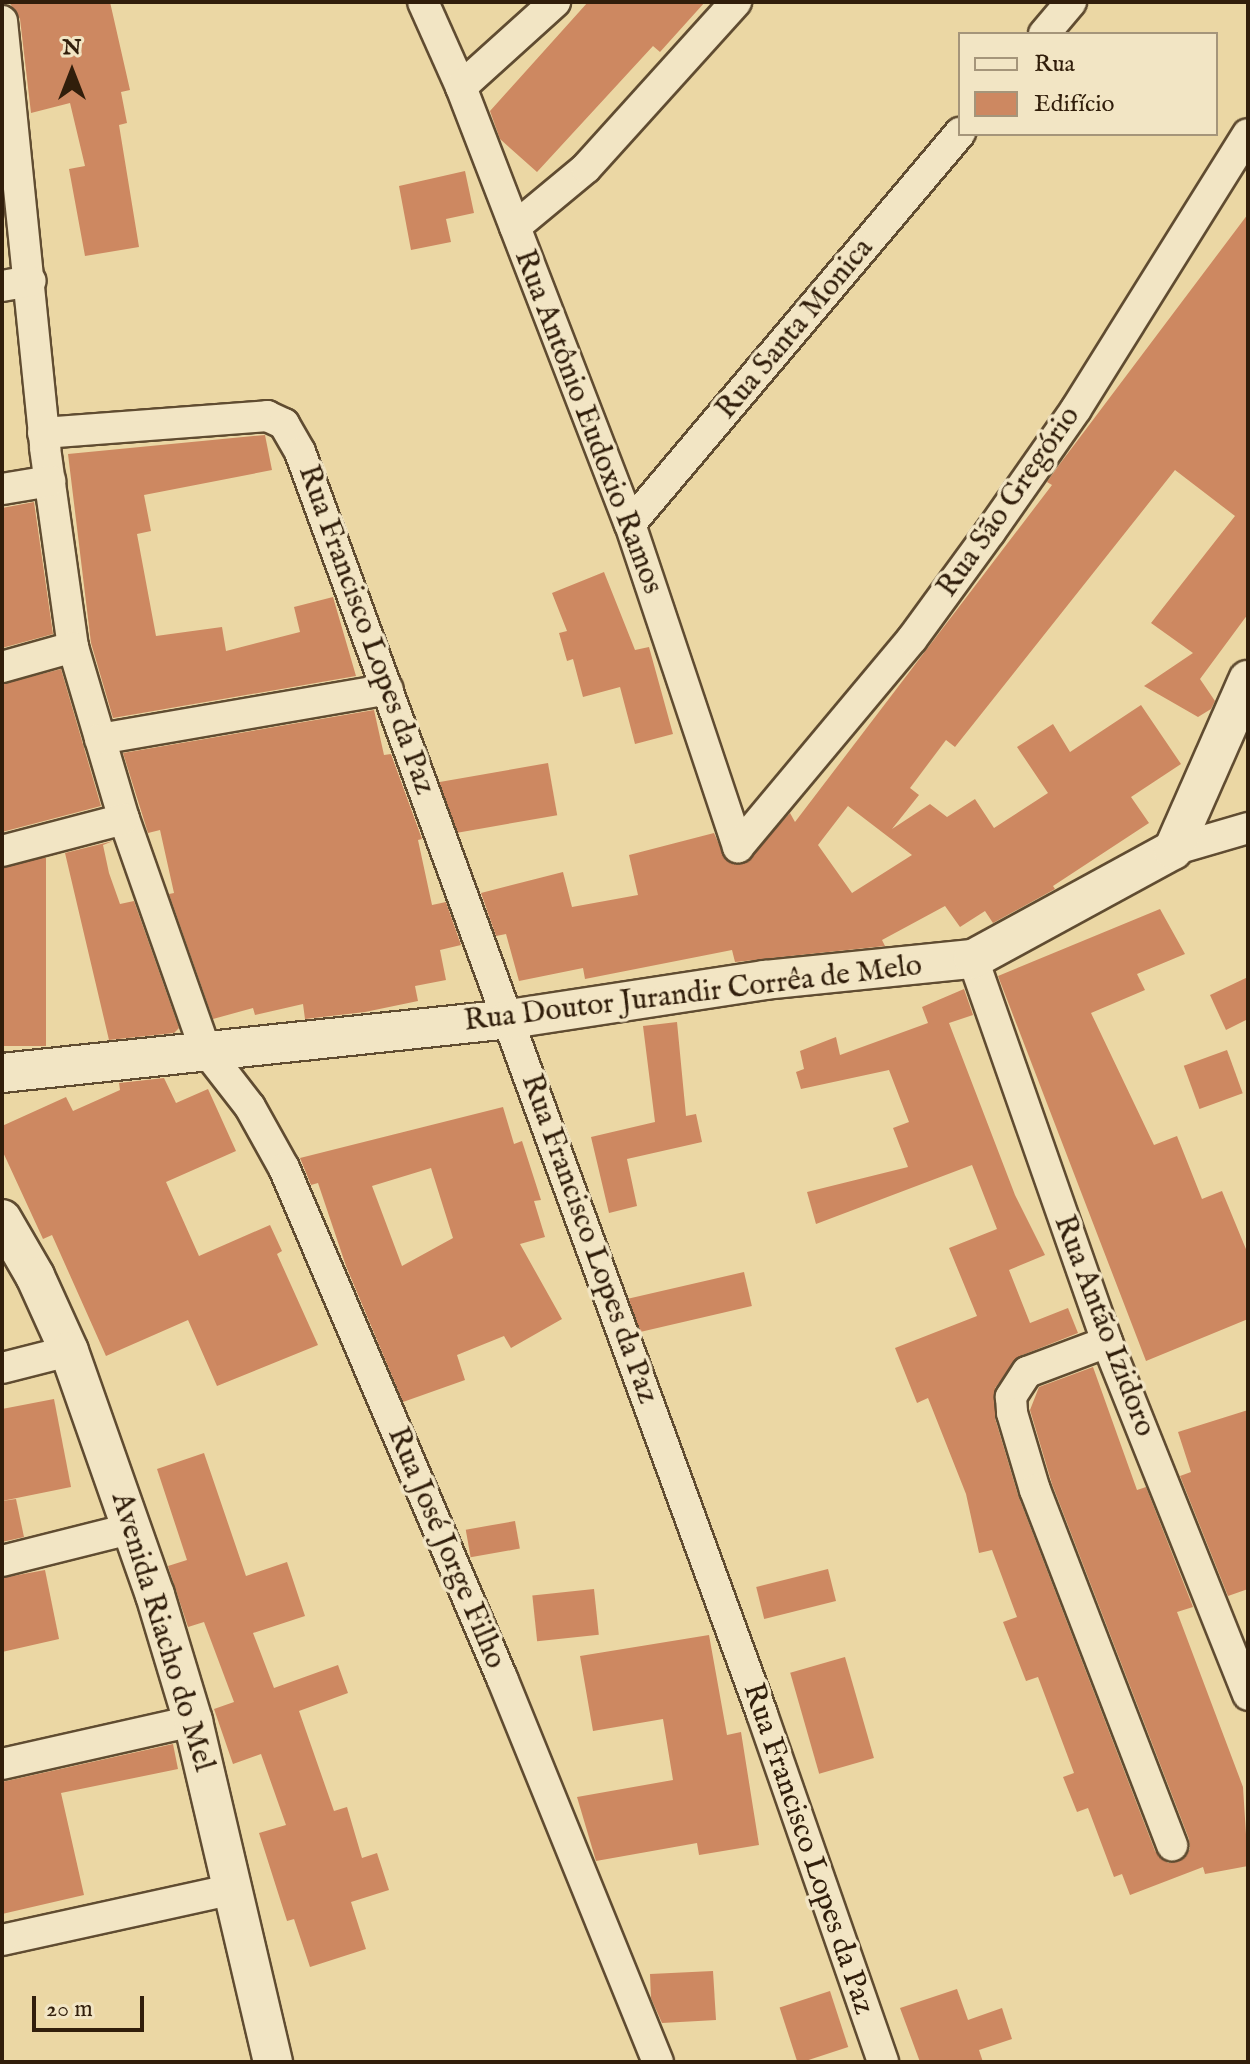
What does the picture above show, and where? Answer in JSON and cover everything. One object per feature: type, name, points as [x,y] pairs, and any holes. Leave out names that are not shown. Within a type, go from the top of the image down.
[{"type":"street","name":"Rua Antônio Eudoxio Ramos","points":[[423,2],[461,87],[630,524],[738,847]]},
{"type":"street","points":[[461,87],[555,2]]},
{"type":"street","points":[[515,227],[586,168],[736,2]]},
{"type":"street","points":[[1046,32],[1071,2]]},
{"type":"street","name":"Rua José Jorge Filho","points":[[2,21],[16,284],[43,433],[73,647],[124,819],[205,1049],[250,1107],[284,1168],[502,1678],[658,2062]]},
{"type":"street","name":"Rua São Gregório","points":[[738,847],[912,639],[990,532],[1076,409],[1248,134]]},
{"type":"street","name":"Rua Santa Monica","points":[[630,524],[958,135]]},
{"type":"street","name":"Rua Francisco Lopes da Paz","points":[[43,433],[226,416],[278,419],[300,452],[510,1019],[883,2062]]},
{"type":"street","points":[[2,489],[50,481]]},
{"type":"street","points":[[2,667],[73,647]]},
{"type":"street","points":[[1173,850],[1248,680]]},
{"type":"street","points":[[100,739],[388,689]]},
{"type":"street","points":[[2,851],[124,819]]},
{"type":"street","points":[[1173,850],[1248,828]]},
{"type":"street","name":"Rua Doutor Jurandir Corrêa de Melo","points":[[2,1073],[205,1049],[510,1019],[765,980],[973,959],[1173,850]]},
{"type":"street","name":"Rua Antão Izidoro","points":[[973,959],[1107,1342],[1247,1691]]},
{"type":"street","name":"Avenida Riacho do Mel","points":[[2,1219],[35,1276],[69,1351],[133,1528],[193,1721],[273,2062]]},
{"type":"street","points":[[1107,1342],[1027,1372],[1011,1397],[1012,1413],[1035,1490],[1172,1845]]},
{"type":"street","points":[[2,1368],[69,1351]]},
{"type":"street","points":[[2,1561],[133,1528]]},
{"type":"street","points":[[2,1764],[193,1721]]},
{"type":"street","points":[[2,1940],[233,1889]]},
{"type":"building","points":[[9,2],[110,2],[130,90],[121,92],[127,123],[119,125],[139,247],[85,256],[69,169],[85,166],[70,103],[31,113],[20,19]]},
{"type":"building","points":[[588,2],[705,2],[660,52],[653,46],[537,172],[500,139],[490,111]]},
{"type":"building","points":[[465,171],[474,213],[446,219],[451,242],[411,250],[399,186]]},
{"type":"building","points":[[1248,214],[1248,614],[1200,679],[1215,701],[1211,709],[1198,717],[1144,686],[1193,653],[1151,623],[1235,516],[1175,470],[955,747],[946,740],[910,788],[919,795],[892,829],[930,804],[947,817],[975,799],[994,828],[1048,793],[1017,747],[1053,724],[1070,752],[1141,705],[1181,764],[1131,797],[1149,823],[1053,886],[1055,889],[993,923],[985,911],[960,927],[945,906],[882,940],[885,946],[735,962],[732,950],[585,979],[583,968],[519,981],[506,934],[496,936],[481,893],[563,872],[572,907],[638,895],[629,855],[714,833],[726,860],[743,864],[790,813],[795,822],[1052,485],[1047,482]],"holes":[[[848,806],[912,855],[852,893],[818,845]]]},
{"type":"building","points":[[265,435],[272,470],[144,495],[151,531],[137,534],[156,636],[222,627],[226,651],[300,632],[294,607],[333,597],[356,676],[113,718],[91,643],[68,454]]},
{"type":"building","points":[[34,502],[53,634],[2,648],[2,508]]},
{"type":"building","points":[[604,572],[635,650],[649,647],[673,734],[635,744],[620,687],[583,697],[573,659],[567,661],[559,633],[567,631],[552,593]]},
{"type":"building","points":[[61,669],[101,806],[2,832],[2,684]]},
{"type":"building","points":[[374,710],[384,755],[391,754],[422,839],[418,840],[432,905],[446,902],[461,945],[440,950],[446,980],[415,986],[418,1001],[365,1012],[305,1019],[303,1004],[255,1015],[253,1008],[213,1019],[169,894],[174,893],[160,830],[148,833],[123,753]]},
{"type":"building","points":[[548,763],[557,815],[449,834],[440,782]]},
{"type":"building","points":[[113,841],[103,845],[109,873],[120,904],[134,901],[179,1028],[174,1033],[109,1040],[65,853]]},
{"type":"building","points":[[2,858],[46,858],[46,1046],[2,1046]]},
{"type":"building","points":[[1160,909],[1185,954],[1137,974],[1145,990],[1091,1013],[1154,1145],[1177,1136],[1202,1199],[1222,1191],[1248,1254],[1248,1319],[1146,1361],[998,976]]},
{"type":"building","points":[[1248,977],[1248,1019],[1226,1030],[1210,995]]},
{"type":"building","points":[[964,989],[973,1015],[949,1023],[1015,1195],[1045,1255],[1009,1270],[1030,1323],[1068,1308],[1078,1333],[1020,1356],[995,1388],[995,1418],[1018,1495],[1155,1851],[1168,1863],[1179,1861],[1190,1849],[1189,1839],[1052,1484],[1030,1410],[1039,1387],[1093,1367],[1137,1490],[1146,1487],[1193,1607],[1177,1612],[1243,1787],[1248,1866],[1205,1874],[1203,1867],[1130,1895],[1122,1874],[1114,1877],[1088,1808],[1077,1812],[1063,1777],[1074,1773],[1038,1677],[1026,1681],[1003,1622],[1017,1617],[992,1550],[979,1553],[966,1494],[928,1398],[917,1403],[895,1348],[977,1316],[949,1248],[997,1229],[972,1165],[816,1224],[807,1192],[908,1167],[893,1128],[909,1122],[889,1070],[801,1089],[796,1072],[804,1069],[800,1051],[836,1037],[840,1055],[928,1023],[922,1007]]},
{"type":"building","points":[[677,1022],[686,1116],[696,1114],[702,1142],[627,1159],[637,1206],[609,1213],[591,1137],[655,1122],[643,1026]]},
{"type":"building","points":[[1227,1050],[1243,1093],[1200,1109],[1184,1066]]},
{"type":"building","points":[[164,1078],[176,1103],[208,1089],[236,1151],[166,1182],[199,1256],[270,1225],[282,1251],[277,1254],[318,1345],[217,1386],[188,1320],[106,1356],[52,1235],[43,1239],[2,1150],[2,1126],[66,1097],[73,1111],[120,1090],[119,1083]]},
{"type":"building","points":[[503,1107],[514,1144],[522,1141],[541,1200],[534,1201],[545,1237],[520,1244],[562,1319],[511,1348],[504,1336],[457,1355],[465,1380],[403,1402],[346,1266],[318,1183],[311,1185],[300,1158]],"holes":[[[431,1168],[453,1238],[402,1266],[372,1186]]]},
{"type":"building","points":[[744,1272],[752,1306],[637,1333],[629,1299]]},
{"type":"building","points":[[54,1399],[71,1487],[2,1501],[2,1409]]},
{"type":"building","points":[[1248,1410],[1248,1589],[1228,1596],[1180,1476],[1191,1472],[1178,1432]]},
{"type":"building","points":[[204,1453],[246,1576],[287,1562],[305,1616],[253,1633],[274,1688],[338,1665],[348,1693],[299,1711],[334,1811],[347,1807],[362,1858],[377,1853],[389,1890],[351,1902],[366,1949],[310,1967],[294,1919],[287,1921],[259,1833],[286,1825],[261,1754],[233,1764],[214,1709],[234,1702],[204,1622],[188,1627],[168,1566],[187,1560],[157,1469]]},
{"type":"building","points":[[16,1499],[24,1537],[2,1542],[2,1501]]},
{"type":"building","points":[[515,1521],[520,1549],[471,1557],[466,1530]]},
{"type":"building","points":[[828,1569],[836,1601],[764,1619],[756,1587]]},
{"type":"building","points":[[45,1570],[59,1639],[2,1652],[2,1578]]},
{"type":"building","points":[[594,1589],[599,1635],[537,1641],[532,1595]]},
{"type":"building","points":[[709,1635],[727,1735],[741,1732],[759,1845],[699,1855],[697,1843],[596,1861],[577,1797],[673,1780],[663,1719],[593,1731],[580,1656]]},
{"type":"building","points":[[845,1657],[874,1758],[819,1774],[790,1673]]},
{"type":"building","points":[[173,1744],[178,1769],[61,1793],[84,1895],[2,1914],[2,1782]]},
{"type":"building","points":[[713,1971],[716,2020],[662,2023],[651,1998],[650,1974]]},
{"type":"building","points":[[957,1989],[968,2020],[1002,2008],[1012,2039],[979,2050],[983,2062],[920,2062],[900,2008]]},
{"type":"building","points":[[830,1991],[848,2047],[797,2062],[780,2007]]}]
